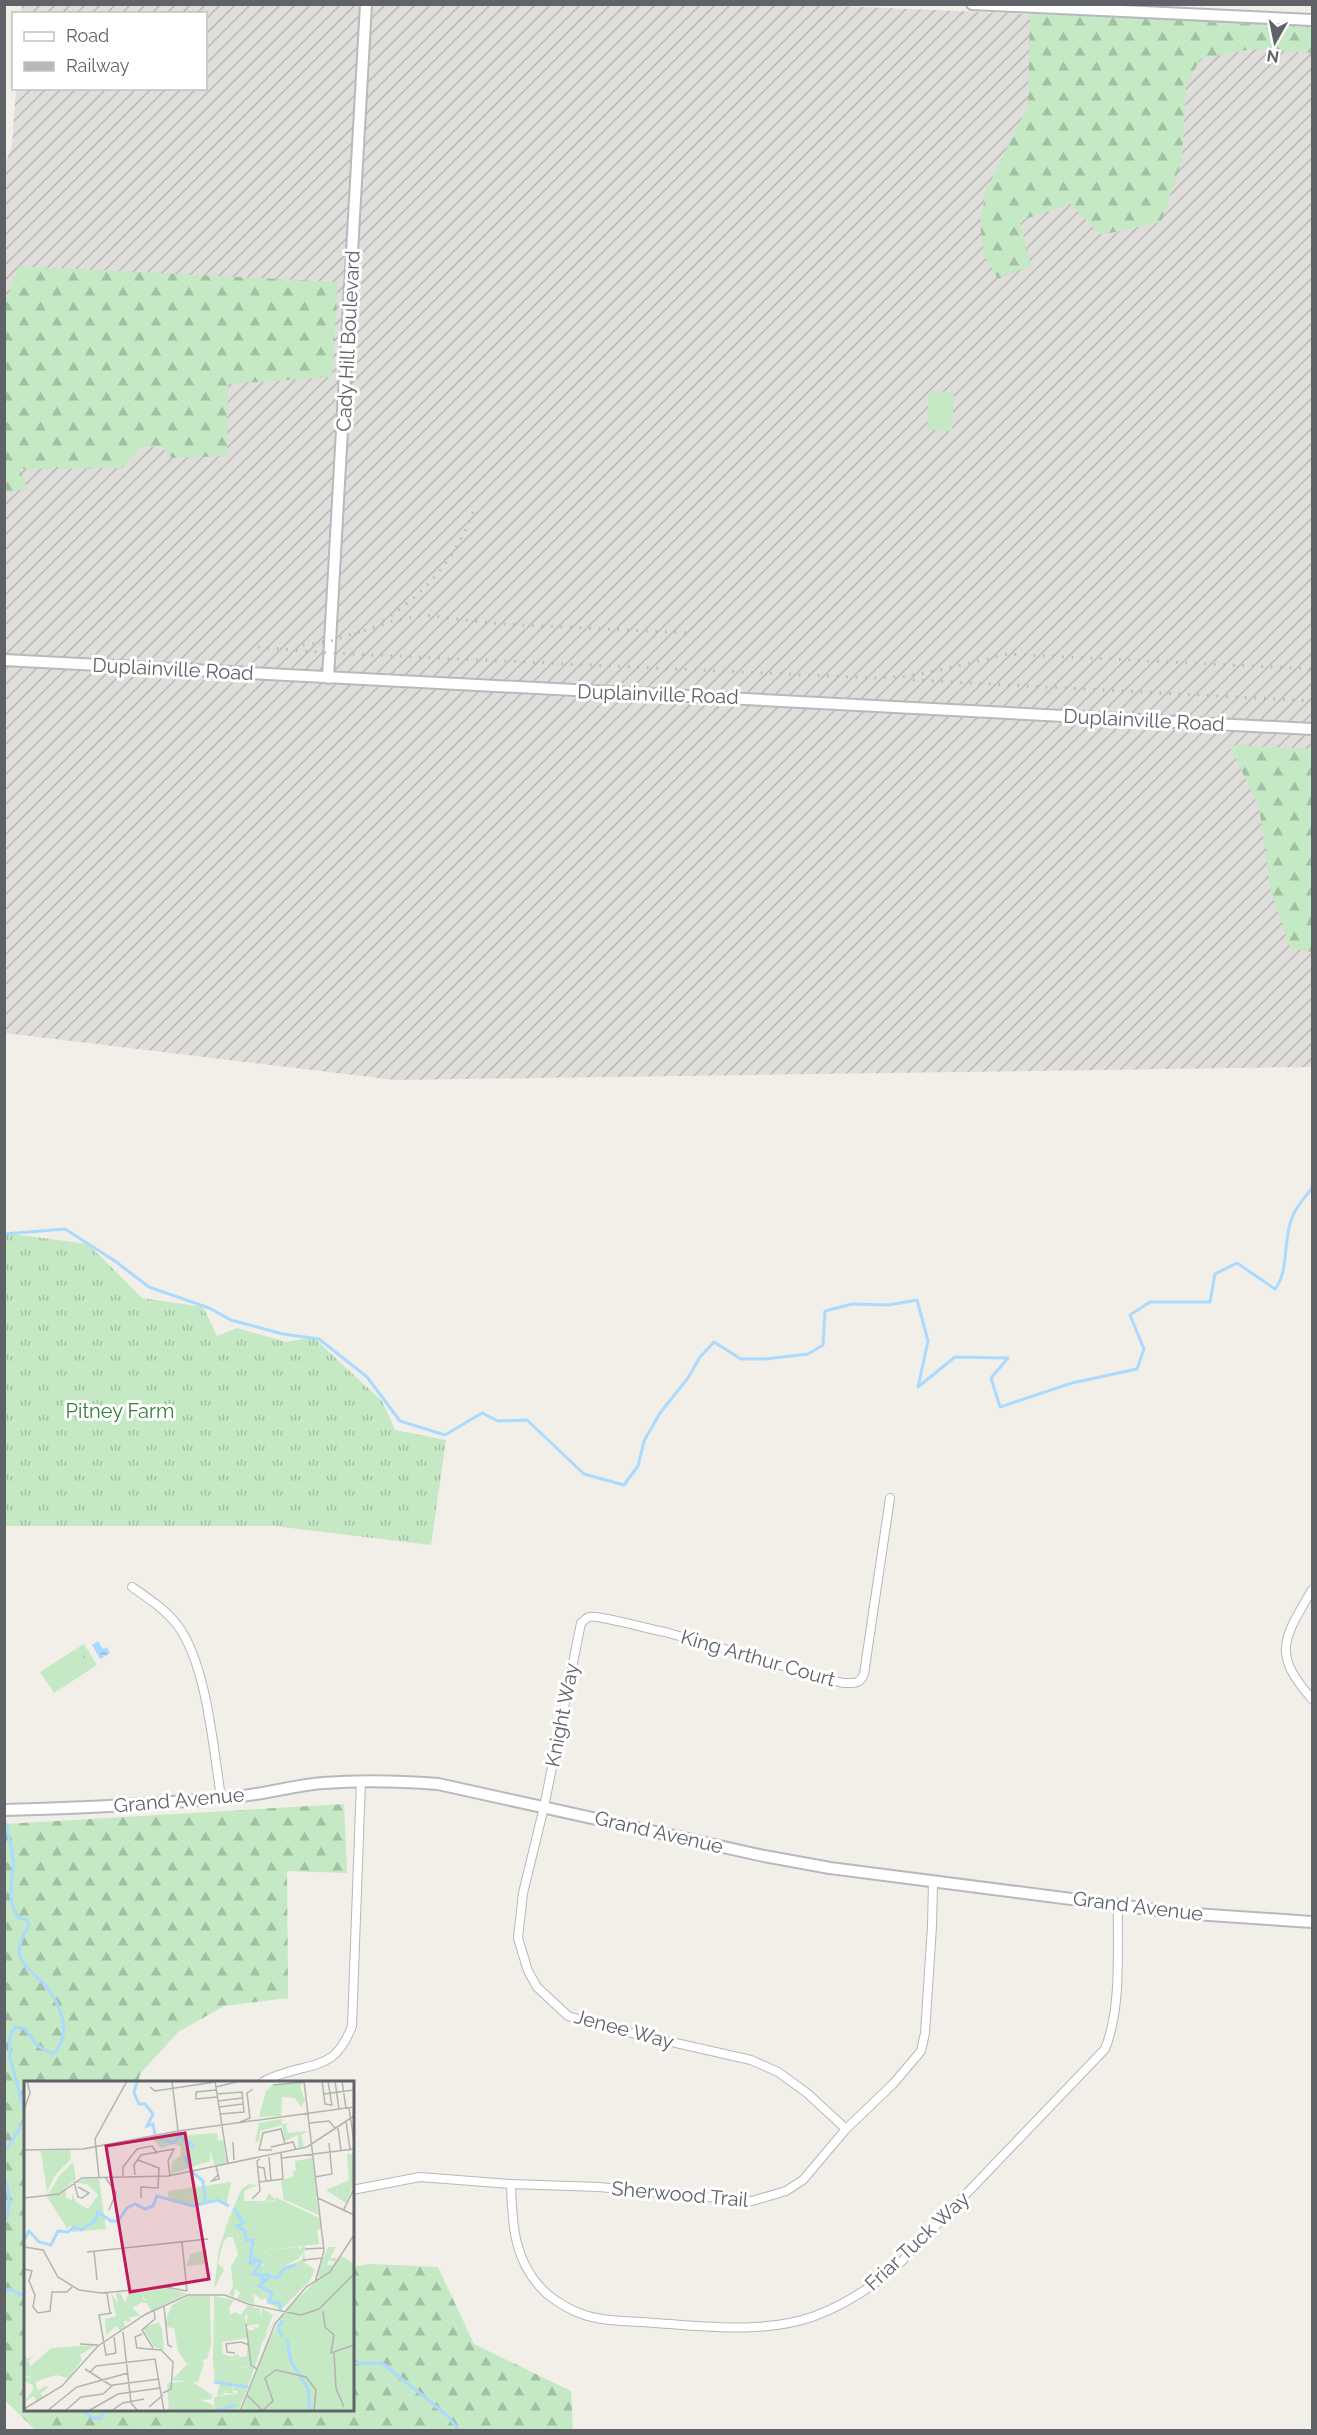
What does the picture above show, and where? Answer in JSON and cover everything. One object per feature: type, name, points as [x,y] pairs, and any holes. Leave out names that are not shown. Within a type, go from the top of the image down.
[{"type":"street","name":"Cady Hill Boulevard","points":[[328,678],[366,4]]},
{"type":"street","points":[[972,4],[1312,20]]},
{"type":"street","name":"Duplainville Road","points":[[4,660],[1312,729]]},
{"type":"street","name":"King Arthur Court","points":[[581,1623],[589,1617],[598,1617],[665,1632],[843,1683],[857,1683],[864,1674],[890,1498]]},
{"type":"street","points":[[132,1587],[150,1599],[178,1626],[198,1667],[221,1797]]},
{"type":"street","points":[[1312,1590],[1289,1630],[1286,1654],[1290,1669],[1298,1683],[1312,1699]]},
{"type":"street","name":"Knight Way","points":[[544,1807],[581,1623]]},
{"type":"street","points":[[266,2081],[275,2076],[322,2063],[338,2054],[352,2026],[361,1781]]},
{"type":"street","name":"Grand Avenue","points":[[4,1810],[64,1809],[242,1796],[322,1783],[402,1781],[438,1784],[764,1856],[830,1868],[1180,1913],[1312,1922]]},
{"type":"street","name":"Jenee Way","points":[[544,1807],[523,1893],[518,1938],[522,1957],[537,1987],[568,2016],[609,2028],[751,2060],[778,2072],[807,2093],[846,2129]]},
{"type":"street","name":"Sherwood Trail","points":[[354,2190],[420,2177],[511,2184],[599,2187],[730,2200],[762,2200],[786,2191],[803,2180],[846,2129],[893,2084],[921,2052],[926,2033],[933,1883]]},
{"type":"street","name":"Friar Tuck Way","points":[[511,2184],[515,2242],[527,2270],[547,2293],[582,2314],[635,2322],[726,2328],[792,2322],[833,2308],[876,2284],[901,2262],[1105,2049],[1112,2031],[1116,2009],[1118,1904]]},
{"type":"shaded area","points":[[790,4],[1312,26],[1312,1067],[395,1080],[5,1033],[4,169],[12,145],[16,90],[207,90],[207,12],[21,12],[22,5]]},
{"type":"green space","points":[[1030,11],[1312,28],[1312,53],[1252,49],[1200,59],[1186,86],[1182,160],[1161,222],[1101,235],[1070,204],[1020,221],[1031,266],[998,279],[984,255],[980,222],[986,191],[1028,105]]},
{"type":"green space","points":[[19,266],[338,282],[332,377],[228,384],[227,456],[172,458],[161,447],[141,447],[123,468],[20,469],[27,489],[5,493],[5,302]]},
{"type":"green space","points":[[929,391],[954,392],[952,431],[927,430]]},
{"type":"green space","points":[[1229,745],[1312,749],[1312,952],[1290,948],[1271,892],[1259,807]]},
{"type":"green space","name":"Pitney Farm","points":[[5,1233],[88,1244],[142,1298],[203,1307],[217,1336],[237,1328],[286,1342],[313,1337],[382,1401],[395,1430],[446,1440],[431,1545],[274,1526],[5,1526]]},
{"type":"green space","points":[[84,1644],[97,1665],[54,1693],[40,1672]]},
{"type":"green space","points":[[80,1652],[88,1665],[60,1682],[52,1669]]},
{"type":"green space","points":[[344,1804],[347,1873],[287,1871],[288,1998],[224,2006],[178,2032],[140,2074],[138,2081],[24,2081],[24,2411],[354,2411],[354,2267],[370,2264],[438,2267],[474,2344],[571,2391],[573,2430],[35,2430],[5,2400],[5,1824]]},
{"type":"water","points":[[98,1641],[103,1649],[107,1647],[110,1653],[100,1659],[92,1645]]},
{"type":"waterway","points":[[4,1234],[65,1229],[115,1261],[149,1287],[209,1308],[231,1320],[283,1334],[319,1339],[367,1377],[400,1421],[445,1435],[482,1413],[498,1421],[527,1420],[584,1474],[624,1485],[638,1466],[644,1441],[660,1413],[688,1378],[700,1357],[714,1342],[741,1359],[808,1354],[823,1345],[825,1311],[852,1304],[889,1305],[917,1300],[928,1341],[918,1387],[955,1357],[1008,1358],[991,1378],[1000,1407],[1072,1383],[1137,1369],[1144,1349],[1130,1315],[1150,1302],[1210,1302],[1215,1274],[1237,1263],[1275,1289],[1283,1273],[1293,1215],[1312,1188]]},
{"type":"waterway","points":[[4,1818],[12,1856],[12,1903],[19,1918],[27,1920],[29,1925],[20,1944],[20,1956],[24,1964],[50,1991],[59,2009],[64,2028],[63,2038],[53,2054],[38,2046],[25,2029],[15,2027],[9,2039],[10,2058],[24,2110]]},
{"type":"waterway","points":[[4,2149],[9,2146],[24,2121]]},
{"type":"waterway","points":[[4,2177],[9,2200],[4,2223]]},
{"type":"waterway","points":[[4,2291],[9,2289],[24,2296]]},
{"type":"waterway","points":[[354,2363],[382,2363],[449,2417],[458,2430]]},
{"type":"waterway","points":[[82,2411],[93,2418],[101,2418],[104,2411]]},
{"type":"waterway","points":[[162,2411],[166,2411]]},
{"type":"railway","points":[[383,621],[413,598],[438,572],[459,543],[474,509]]},
{"type":"railway","points":[[355,634],[393,621],[423,615],[501,624],[691,633]]},
{"type":"railway","points":[[303,645],[331,641],[361,631]]},
{"type":"railway","points":[[258,647],[330,653],[872,678],[907,676],[936,671],[1008,654],[1312,669]]},
{"type":"railway","points":[[913,680],[1312,701]]}]
